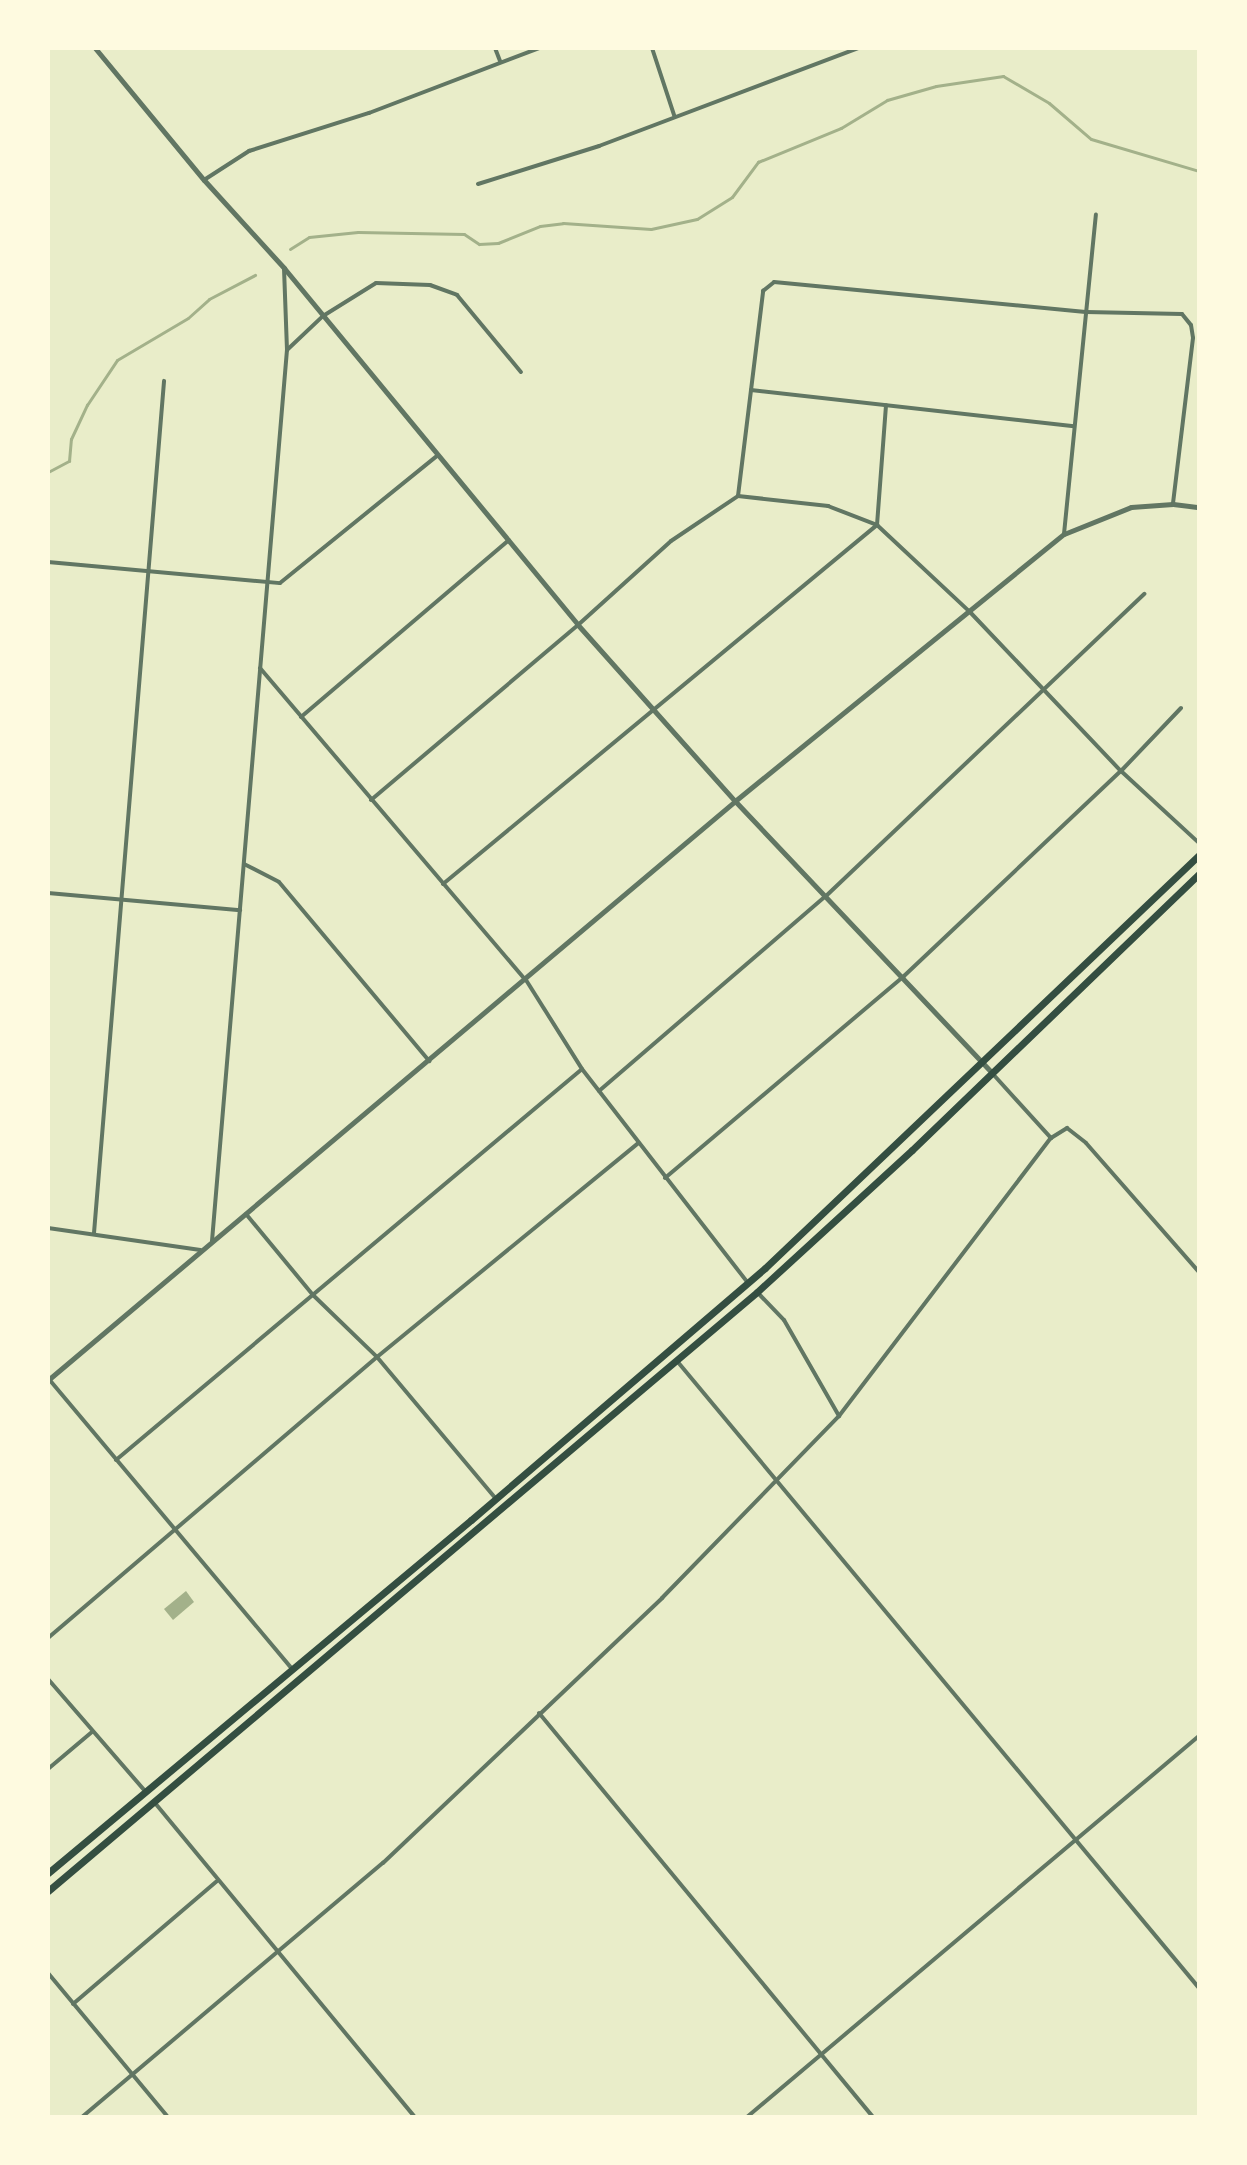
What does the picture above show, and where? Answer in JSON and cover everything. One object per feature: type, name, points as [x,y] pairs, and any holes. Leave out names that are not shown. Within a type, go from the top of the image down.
[{"type":"highway","points":[[48,1873],[496,1499],[748,1283],[1199,855]]},
{"type":"highway","points":[[48,1891],[757,1292],[1199,874]]},
{"type":"street","points":[[106,48],[96,50],[204,180],[284,268],[578,625],[735,801],[904,976],[1051,1138]]},
{"type":"street","points":[[495,48],[500,61]]},
{"type":"street","points":[[204,180],[249,151],[369,113],[539,48]]},
{"type":"street","points":[[652,48],[674,115]]},
{"type":"street","points":[[478,184],[599,146],[674,115],[858,48]]},
{"type":"street","points":[[1064,534],[1096,215]]},
{"type":"street","points":[[212,1243],[287,350],[284,268]]},
{"type":"street","points":[[738,496],[763,291],[774,282],[1086,312],[1182,314],[1191,325],[1173,504]]},
{"type":"street","points":[[287,350],[323,316],[376,283],[444,288],[457,295],[521,372]]},
{"type":"street","points":[[94,1233],[164,381]]},
{"type":"street","points":[[751,390],[1074,426]]},
{"type":"street","points":[[443,884],[877,525],[886,405]]},
{"type":"street","points":[[48,562],[280,583],[289,579],[437,456]]},
{"type":"street","points":[[371,800],[578,625],[671,541],[738,496],[828,506],[877,525],[969,611],[1121,771],[1199,843]]},
{"type":"street","points":[[293,1670],[48,1379],[526,980],[735,801],[1064,534],[1131,507],[1173,504],[1199,507]]},
{"type":"street","points":[[301,717],[509,540]]},
{"type":"street","points":[[599,1091],[826,896],[1144,594]]},
{"type":"street","points":[[260,668],[526,980],[582,1069],[748,1283]]},
{"type":"street","points":[[665,1178],[904,976],[1121,771],[1181,708]]},
{"type":"street","points":[[244,864],[279,882],[429,1061]]},
{"type":"street","points":[[48,893],[240,910]]},
{"type":"street","points":[[116,1460],[582,1069]]},
{"type":"street","points":[[82,2117],[383,1863],[662,1598],[839,1416],[1051,1138],[1067,1128],[1086,1143],[1199,1272]]},
{"type":"street","points":[[48,1638],[377,1357],[638,1143]]},
{"type":"street","points":[[246,1214],[313,1295],[377,1357],[496,1499]]},
{"type":"street","points":[[48,1228],[203,1251]]},
{"type":"street","points":[[757,1292],[784,1320],[839,1416]]},
{"type":"street","points":[[677,1361],[1199,1988]]},
{"type":"street","points":[[48,1679],[147,1793]]},
{"type":"street","points":[[539,1713],[873,2117]]},
{"type":"street","points":[[48,1769],[92,1731]]},
{"type":"street","points":[[747,2117],[1199,1736]]},
{"type":"street","points":[[155,1803],[415,2117]]},
{"type":"street","points":[[73,2004],[218,1880]]},
{"type":"street","points":[[48,1973],[168,2117]]},
{"type":"shaded area","points":[[186,1591],[194,1602],[173,1620],[164,1609]]},
{"type":"waterway","points":[[290,249],[309,237],[358,232],[464,234],[479,244],[498,243],[540,226],[563,223],[651,229],[697,219],[732,197],[758,162],[841,128],[887,100],[936,86],[1003,76],[1049,103],[1091,139],[1199,171]]},
{"type":"waterway","points":[[48,472],[69,461],[71,439],[87,405],[117,360],[188,318],[209,299],[255,275]]}]
